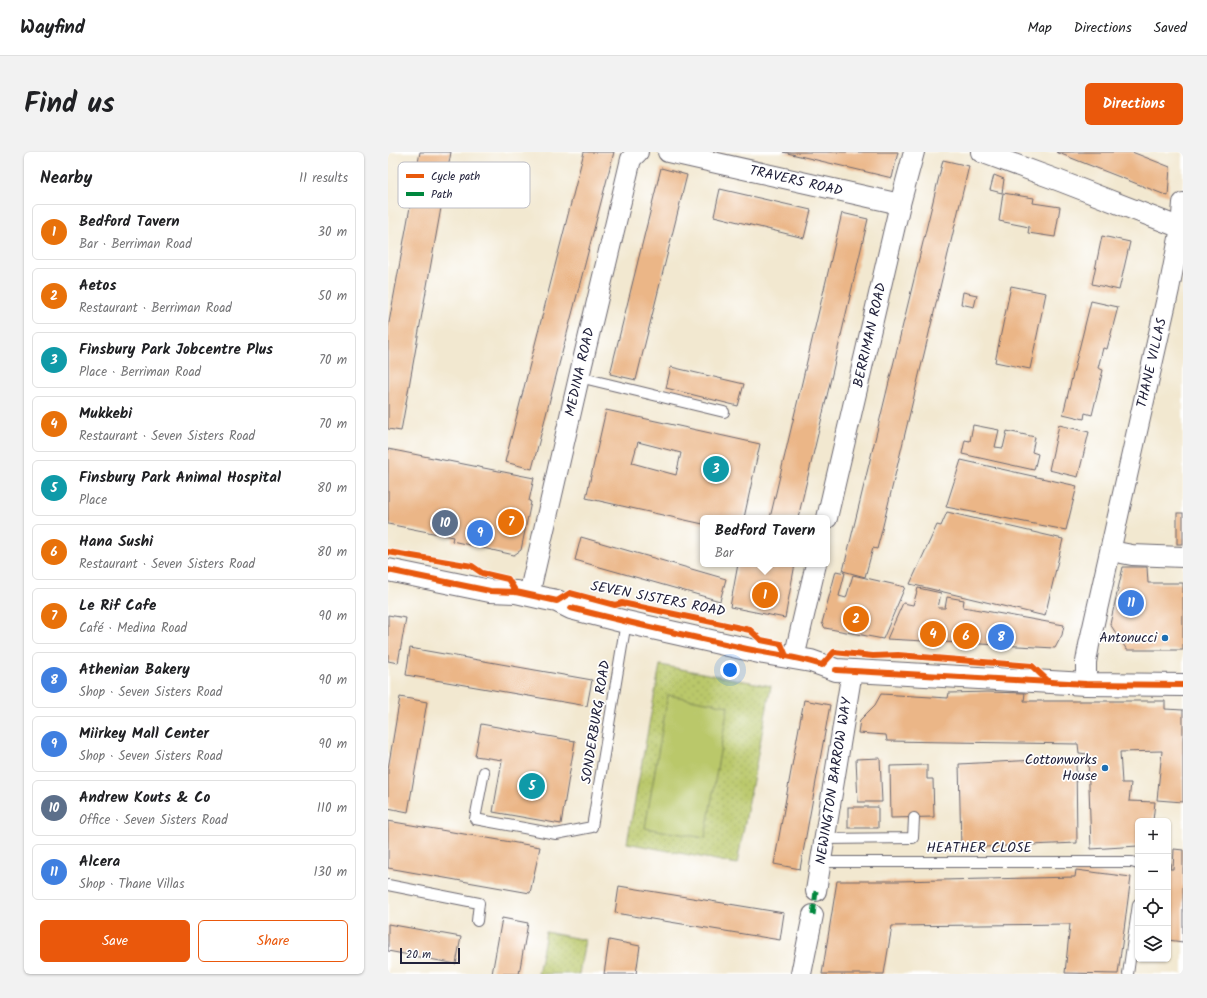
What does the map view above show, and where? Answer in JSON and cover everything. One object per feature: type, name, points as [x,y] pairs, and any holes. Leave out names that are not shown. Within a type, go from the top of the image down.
[{"type":"highway","name":"SEVEN SISTERS ROAD","points":[[388,570],[490,591],[516,592],[557,601],[571,608],[626,622],[811,661],[836,670],[1086,684],[1183,685]]},
{"type":"street","name":"MEDINA ROAD","points":[[529,595],[631,159],[638,152]]},
{"type":"street","name":"TRAVERS ROAD","points":[[668,152],[900,204]]},
{"type":"street","name":"BERRIMAN ROAD","points":[[828,515],[900,204],[914,152]]},
{"type":"street","points":[[981,152],[1088,191],[1181,228]]},
{"type":"street","name":"THANE VILLAS","points":[[1086,684],[1086,662],[1088,651],[1168,296],[1181,228],[1183,204]]},
{"type":"street","points":[[1111,551],[1132,556],[1183,556]]},
{"type":"street","points":[[794,658],[815,567]]},
{"type":"street","name":"NEWINGTON BARROW WAY","points":[[816,891],[852,671]]},
{"type":"street","points":[[801,974],[812,915]]},
{"type":"lane","points":[[579,377],[724,412]]},
{"type":"lane","name":"SONDERBURG ROAD","points":[[484,772],[475,819],[556,834],[592,827],[626,622]]},
{"type":"lane","points":[[824,839],[913,838],[914,818]]},
{"type":"lane","name":"HEATHER CLOSE","points":[[820,862],[1135,863]]},
{"type":"lane","points":[[388,885],[479,903],[477,921]]},
{"type":"lane","points":[[1128,974],[1135,925]]},
{"type":"green space","points":[[660,665],[771,686],[737,864],[627,843]]},
{"type":"green space","points":[[668,695],[728,706],[705,838],[645,828]]},
{"type":"green space","points":[[546,932],[585,940],[579,974],[538,974]]},
{"type":"building","points":[[420,152],[451,152],[449,162],[418,162]]},
{"type":"building","points":[[584,152],[614,152],[532,469],[505,462]]},
{"type":"building","points":[[783,152],[898,152],[892,178]]},
{"type":"building","points":[[1056,152],[1132,152],[1170,167],[1168,196]]},
{"type":"building","points":[[943,160],[969,166],[881,534],[877,549],[873,548],[865,577],[843,571]]},
{"type":"building","points":[[661,168],[687,175],[636,380],[610,374]]},
{"type":"building","points":[[994,175],[1004,179],[1002,193],[990,190]]},
{"type":"building","points":[[720,189],[811,210],[804,238],[714,216]]},
{"type":"building","points":[[1003,193],[1034,198],[1033,203],[1060,207],[1055,237],[1028,233],[1029,227],[999,221]]},
{"type":"building","points":[[410,208],[441,208],[401,431],[388,429],[388,328]]},
{"type":"building","points":[[842,213],[868,219],[799,515],[771,515]]},
{"type":"building","points":[[1102,236],[1130,242],[1119,290],[1092,284]]},
{"type":"building","points":[[1011,286],[1046,293],[1030,369],[995,362]]},
{"type":"building","points":[[963,292],[977,295],[974,307],[961,304]]},
{"type":"building","points":[[1091,301],[1118,307],[1107,349],[1103,348],[1098,368],[1103,370],[1092,415],[1085,413],[1084,419],[1063,414]]},
{"type":"building","points":[[671,367],[744,384],[738,406],[666,388]]},
{"type":"building","points":[[606,410],[760,444],[745,515],[700,515],[700,523],[586,498]],"holes":[[[638,442],[681,453],[676,475],[632,463]]]},
{"type":"building","points":[[973,425],[999,430],[995,447],[1003,448],[1007,431],[1035,437],[1032,452],[1038,454],[1034,470],[962,454],[965,440],[970,441]]},
{"type":"building","points":[[1059,425],[1089,432],[1078,477],[1049,470]]},
{"type":"building","points":[[388,449],[534,478],[529,501],[531,502],[521,550],[514,555],[452,541],[453,537],[388,524]]},
{"type":"building","points":[[961,460],[1077,486],[1066,530],[946,507]]},
{"type":"building","points":[[947,512],[1063,539],[1045,616],[910,584],[937,525],[941,526]]},
{"type":"building","points":[[1177,513],[1183,513],[1183,544],[1177,544]]},
{"type":"building","points":[[581,537],[726,579],[720,601],[575,560]]},
{"type":"building","points":[[737,567],[794,567],[785,618],[730,607]]},
{"type":"building","points":[[1123,567],[1147,567],[1148,583],[1183,583],[1183,650],[1127,650],[1110,624]]},
{"type":"building","points":[[836,571],[845,573],[839,596],[846,598],[853,575],[905,587],[883,639],[825,628],[822,623]]},
{"type":"building","points":[[918,588],[941,593],[938,608],[945,608],[947,597],[964,600],[963,607],[1064,625],[1062,635],[1055,648],[887,639],[903,603],[913,605]]},
{"type":"building","points":[[388,615],[406,618],[398,663],[388,661]]},
{"type":"building","points":[[410,648],[592,680],[587,706],[406,675]]},
{"type":"building","name":"Cottonworks House","points":[[949,693],[1025,693],[1024,701],[1165,701],[1165,709],[1183,710],[1183,802],[1157,800],[1162,751],[1120,752],[1122,783],[1131,783],[1129,801],[1155,802],[1153,818],[1135,818],[1135,846],[1091,849],[1088,754],[1079,753],[1078,744],[887,741],[886,735],[858,733],[860,720],[875,705],[881,694],[948,698]]},
{"type":"building","points":[[400,697],[427,702],[408,812],[388,808],[388,769]]},
{"type":"building","points":[[804,700],[830,705],[800,869],[774,864]]},
{"type":"building","points":[[481,724],[575,741],[561,824],[493,812],[502,760],[475,756]]},
{"type":"building","points":[[880,758],[882,802],[858,802],[856,759]]},
{"type":"building","points":[[1076,758],[1077,843],[961,848],[959,764]]},
{"type":"building","points":[[927,765],[927,779],[933,779],[934,817],[891,818],[890,766]]},
{"type":"building","points":[[848,807],[878,807],[878,828],[848,828]]},
{"type":"building","points":[[388,821],[540,847],[530,893],[388,868]]},
{"type":"building","points":[[1174,849],[1183,850],[1183,942],[1171,940],[1171,869],[1173,869]]},
{"type":"building","points":[[1076,870],[1131,877],[1118,974],[1065,973],[1070,924],[892,926],[884,974],[822,974],[837,881],[1075,877]]},
{"type":"building","points":[[619,886],[784,913],[780,940],[615,913]]},
{"type":"building","points":[[502,918],[528,923],[519,974],[492,974]]},
{"type":"building","points":[[388,924],[461,937],[456,964],[388,951]]},
{"type":"building","points":[[609,940],[640,946],[636,974],[604,974]]},
{"type":"marked path","points":[[813,915],[816,891]]},
{"type":"cycle path","points":[[388,552],[472,566],[482,573],[508,579],[516,592]]},
{"type":"cycle path","points":[[388,570],[490,591],[516,592],[557,601],[570,593],[615,605],[622,603],[750,630],[761,640],[781,644],[786,656]]},
{"type":"cycle path","points":[[571,608],[822,665],[834,652],[873,656],[898,655],[1032,666],[1048,681]]},
{"type":"cycle path","points":[[836,670],[1086,684],[1183,685]]},
{"type":"place","name":"Finsbury Park Jobcentre Plus","points":[[716,469]]},
{"type":"place","name":"Le Rif Cafe","points":[[511,522]]},
{"type":"place","name":"Andrew Kouts & Co","points":[[445,523]]},
{"type":"place","name":"Miirkey Mall Center","points":[[480,533]]},
{"type":"place","name":"Bedford Tavern","points":[[765,595]]},
{"type":"place","name":"Alcera","points":[[1131,603]]},
{"type":"place","name":"Aetos","points":[[856,619]]},
{"type":"place","name":"Mukkebi","points":[[933,634]]},
{"type":"place","name":"Hana Sushi","points":[[966,636]]},
{"type":"place","name":"Athenian Bakery","points":[[1001,637]]},
{"type":"place","name":"Antonucci","points":[[1165,638]]},
{"type":"place","name":"Cottonworks House","points":[[1105,768]]},
{"type":"place","name":"Finsbury Park Animal Hospital","points":[[532,786]]}]
